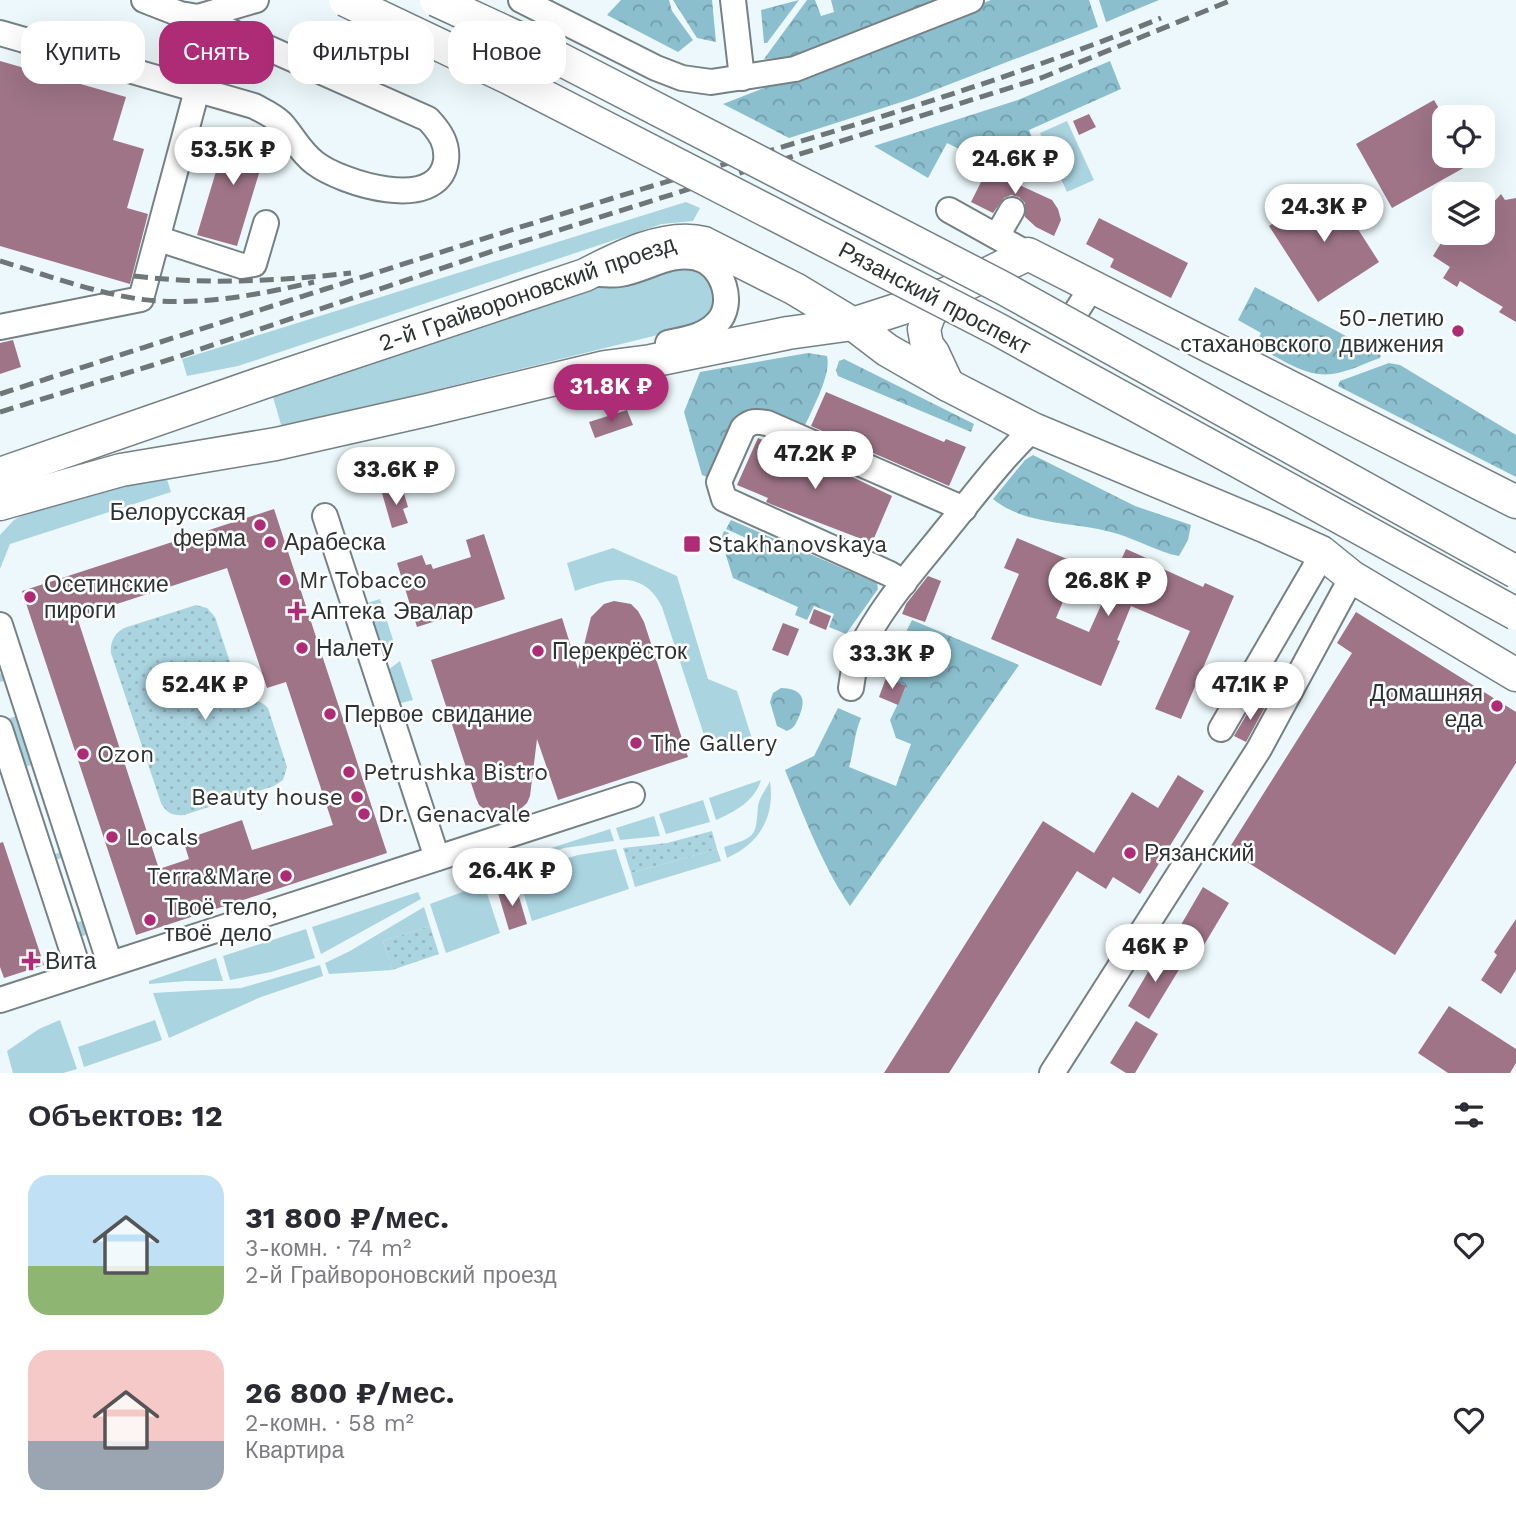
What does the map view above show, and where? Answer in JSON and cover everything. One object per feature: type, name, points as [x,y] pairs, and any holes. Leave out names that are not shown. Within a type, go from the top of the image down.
[{"type":"main road","name":"Рязанский проспект","points":[[345,0],[509,78],[997,329],[1516,614]]},
{"type":"main road","name":"Рязанский проспект","points":[[436,0],[529,43],[1003,288],[1516,572]]},
{"type":"main road","name":"2-й Грайвороновский проезд","points":[[0,474],[585,275],[618,258],[676,239],[690,239],[704,243],[795,289],[853,324],[887,350],[1032,429],[1321,552],[1352,577],[1516,675]]},
{"type":"main road","points":[[0,504],[121,470],[276,444],[606,367],[651,361],[788,333],[853,324],[946,294],[1028,254],[1516,502]]},
{"type":"main road","points":[[946,294],[929,314],[924,329],[927,345],[948,385]]},
{"type":"street","points":[[0,33],[254,106],[281,123],[300,149],[330,173],[403,192],[422,189],[436,179],[445,167],[447,150],[441,133],[428,119],[198,17],[180,14],[144,0]]},
{"type":"street","points":[[198,17],[216,14],[256,0]]},
{"type":"street","points":[[521,0],[656,68],[682,78],[711,82],[795,69],[971,0]]},
{"type":"street","points":[[733,0],[742,78]]},
{"type":"street","points":[[0,327],[141,299],[197,90]]},
{"type":"street","points":[[949,210],[1028,254]]},
{"type":"street","points":[[997,236],[1012,210]]},
{"type":"street","points":[[159,239],[242,266],[254,264],[267,223]]},
{"type":"street","points":[[585,275],[621,274],[675,256],[685,256],[708,262],[721,277],[724,286],[724,311],[710,330],[640,350],[606,367]]},
{"type":"street","points":[[1074,314],[1092,287]]},
{"type":"street","points":[[904,583],[890,574],[723,499],[719,482],[743,428],[757,421],[767,423],[964,509]]},
{"type":"street","points":[[851,688],[859,653],[879,618],[1015,445],[1032,429]]},
{"type":"street","points":[[0,522],[56,488]]},
{"type":"street","points":[[325,516],[437,858]]},
{"type":"street","points":[[1221,729],[1314,569],[1321,552]]},
{"type":"street","points":[[1052,1073],[1258,749],[1352,577]]},
{"type":"street","points":[[0,625],[110,964]]},
{"type":"street","points":[[0,729],[80,974]]},
{"type":"street","points":[[0,1000],[632,795]]},
{"type":"shaded area","points":[[1067,121],[1094,180],[1067,192],[1040,133]]},
{"type":"shaded area","points":[[686,202],[700,208],[693,221],[662,224],[238,366],[187,376],[182,359]]},
{"type":"shaded area","points":[[687,262],[714,284],[711,310],[690,327],[282,428],[273,397],[671,263]]},
{"type":"shaded area","points":[[165,473],[171,492],[10,544],[0,569],[0,535],[14,520],[114,486]]},
{"type":"shaded area","points":[[613,548],[677,576],[708,679],[737,691],[753,742],[729,749],[728,745],[709,750],[662,607],[645,586],[624,580],[600,583],[575,591],[567,563]]},
{"type":"shaded area","points":[[380,599],[395,646],[389,648],[380,646],[364,604]]},
{"type":"shaded area","points":[[196,605],[207,608],[215,617],[239,689],[268,708],[287,767],[283,780],[274,786],[184,815],[176,815],[170,813],[161,803],[111,653],[111,645],[115,636],[124,628]]},
{"type":"shaded area","points":[[400,661],[413,700],[397,704],[388,670]]},
{"type":"shaded area","points":[[4,672],[38,763],[25,767],[53,855],[66,850],[68,856],[55,860],[75,923],[88,919],[92,933],[76,938],[4,720],[17,716],[6,680],[0,682],[0,674]]},
{"type":"shaded area","points":[[761,780],[749,800],[716,820],[709,798]]},
{"type":"shaded area","points":[[770,781],[770,806],[763,827],[748,845],[727,858],[724,847],[748,838],[755,830],[759,803]]},
{"type":"shaded area","points":[[703,800],[710,822],[666,834],[659,814]]},
{"type":"shaded area","points":[[654,816],[660,836],[620,840],[616,828]]},
{"type":"shaded area","points":[[610,829],[614,841],[564,848],[506,866],[505,863]]},
{"type":"shaded area","points":[[712,831],[717,849],[631,873],[623,848],[667,843]]},
{"type":"shaded area","points":[[616,849],[629,889],[532,921],[520,882],[498,889],[495,880],[578,855]]},
{"type":"shaded area","points":[[717,849],[721,861],[635,887],[631,873]]},
{"type":"shaded area","points":[[484,884],[500,933],[446,953],[430,904]]},
{"type":"shaded area","points":[[418,892],[421,899],[321,954],[312,927]]},
{"type":"shaded area","points":[[424,907],[430,926],[383,941],[392,970],[329,974],[325,963]]},
{"type":"shaded area","points":[[430,926],[439,954],[392,970],[383,941]]},
{"type":"shaded area","points":[[306,929],[315,958],[271,972],[230,980],[223,956]]},
{"type":"shaded area","points":[[216,958],[223,981],[149,984],[149,981]]},
{"type":"shaded area","points":[[320,965],[323,976],[261,997],[169,1038],[153,993],[241,988]]},
{"type":"shaded area","points":[[60,1020],[77,1069],[63,1073],[13,1073],[7,1051],[39,1029]]},
{"type":"shaded area","points":[[155,1020],[162,1040],[84,1067],[78,1047]]},
{"type":"green space","points":[[621,0],[669,0],[672,11],[693,40],[678,52],[607,15]]},
{"type":"green space","points":[[673,0],[712,0],[716,42],[697,38]]},
{"type":"green space","points":[[799,0],[767,43],[764,43],[761,10]]},
{"type":"green space","points":[[807,0],[815,0],[821,16],[834,12],[831,0],[940,0],[789,58],[764,59]]},
{"type":"green space","points":[[991,0],[1089,0],[1098,27],[914,98],[789,138],[723,104]]},
{"type":"green space","points":[[1099,0],[1159,0],[1106,22]]},
{"type":"green space","points":[[1110,61],[1121,89],[1029,130],[1039,154],[1025,157],[996,143],[987,163],[947,143],[928,178],[874,146],[1018,100]]},
{"type":"green space","points":[[1255,287],[1381,355],[1380,358],[1332,374],[1312,373],[1292,366],[1255,345],[1261,333],[1238,320]]},
{"type":"green space","points":[[808,353],[827,356],[828,364],[815,405],[802,432],[765,417],[714,480],[702,475],[684,412],[700,372]]},
{"type":"green space","points":[[844,359],[974,424],[971,432],[838,376],[836,370],[839,361]]},
{"type":"green space","points":[[1389,363],[1400,365],[1516,435],[1516,477],[1338,386],[1340,381]]},
{"type":"green space","points":[[1033,455],[1135,506],[1191,525],[1188,540],[1179,556],[1118,534],[1037,519],[1006,508],[993,499],[1025,460]]},
{"type":"green space","points":[[731,520],[877,583],[878,589],[846,634],[829,627],[834,614],[814,606],[807,620],[795,615],[798,607],[733,578],[721,539],[724,531],[729,533],[725,545],[740,551],[746,538],[726,529]]},
{"type":"green space","points":[[912,620],[1019,665],[850,906],[822,857],[785,770],[814,756],[838,708],[861,718],[849,767],[896,786],[911,744],[896,738],[890,720],[906,687],[865,667],[879,628],[903,638]]},
{"type":"green space","points":[[781,688],[799,693],[803,701],[796,723],[787,731],[777,726],[770,702],[773,693]]},
{"type":"building","points":[[0,61],[21,67],[21,84],[80,84],[126,97],[113,140],[144,149],[127,208],[148,214],[130,284],[0,246]]},
{"type":"building","points":[[1434,100],[1437,105],[1432,105],[1432,168],[1464,168],[1438,182],[1432,182],[1432,186],[1392,208],[1356,144]]},
{"type":"building","points":[[1089,114],[1096,127],[1079,135],[1073,121]]},
{"type":"building","points":[[229,128],[269,140],[237,246],[197,235]]},
{"type":"building","points":[[995,154],[1020,167],[1013,182],[1052,200],[1061,220],[1054,236],[1036,227],[1025,217],[1025,203],[1019,197],[1011,195],[1004,198],[993,213],[971,202]]},
{"type":"building","points":[[1331,187],[1379,262],[1318,302],[1269,226]]},
{"type":"building","points":[[1501,194],[1505,200],[1516,198],[1516,322],[1499,312],[1503,307],[1460,281],[1457,287],[1443,278],[1450,267],[1433,256],[1440,245],[1495,245],[1495,201]]},
{"type":"building","points":[[1099,218],[1188,263],[1171,298],[1110,267],[1114,259],[1086,244]]},
{"type":"building","points":[[13,340],[21,367],[0,374],[0,343]]},
{"type":"building","points":[[826,392],[944,442],[946,439],[966,447],[949,486],[811,426]]},
{"type":"building","points":[[627,410],[633,425],[595,438],[589,422]]},
{"type":"building","points":[[758,438],[892,496],[872,543],[766,502],[768,498],[737,485]]},
{"type":"building","points":[[402,487],[408,507],[403,509],[408,523],[392,528],[382,493]]},
{"type":"building","points":[[274,509],[387,853],[136,935],[22,591]],"holes":[[[227,568],[267,688],[286,682],[333,825],[252,850],[242,820],[183,840],[189,859],[159,869],[77,617]]]},
{"type":"building","points":[[484,534],[505,599],[417,627],[397,563],[422,555],[426,565],[431,564],[433,569],[471,557],[466,540]]},
{"type":"building","points":[[1017,538],[1079,564],[1056,618],[1089,632],[1126,549],[1203,587],[1205,583],[1234,596],[1181,719],[1155,709],[1190,631],[1131,606],[1101,686],[991,639],[1019,574],[1004,568]]},
{"type":"building","points":[[928,576],[941,581],[925,622],[902,614],[906,604]]},
{"type":"building","points":[[614,601],[631,604],[644,622],[688,757],[558,800],[537,739],[527,803],[514,815],[504,817],[490,814],[479,805],[476,798],[431,660],[562,618],[578,669],[591,617],[604,604]]},
{"type":"building","points":[[814,609],[831,616],[826,630],[809,623]]},
{"type":"building","points":[[1356,612],[1516,712],[1516,763],[1395,955],[1228,850],[1352,653],[1337,643]]},
{"type":"building","points":[[783,623],[799,629],[788,656],[772,650]]},
{"type":"building","points":[[886,678],[906,686],[898,705],[879,697]]},
{"type":"building","points":[[1254,702],[1265,707],[1246,742],[1234,736]]},
{"type":"building","points":[[1178,775],[1204,791],[1140,894],[1113,877],[1106,889],[1077,871],[949,1073],[884,1073],[1043,821],[1094,853],[1132,792],[1158,808]]},
{"type":"building","points":[[3,842],[44,965],[4,978],[0,967],[0,843]]},
{"type":"building","points":[[516,887],[527,924],[509,930],[498,893]]},
{"type":"building","points":[[1203,887],[1229,903],[1204,945],[1178,930]]},
{"type":"building","points":[[1516,919],[1516,970],[1501,994],[1481,980],[1497,955],[1494,952]]},
{"type":"building","points":[[1161,950],[1183,963],[1149,1019],[1128,1006]]},
{"type":"building","points":[[1449,1006],[1516,1049],[1516,1063],[1510,1073],[1448,1073],[1418,1053]]},
{"type":"building","points":[[1136,1021],[1158,1034],[1135,1073],[1126,1073],[1110,1063]]},
{"type":"railway","points":[[0,412],[153,365],[496,250],[1041,78],[1232,0]]},
{"type":"railway","points":[[0,394],[486,238],[971,88],[1161,18]]},
{"type":"railway","points":[[0,261],[104,292],[161,301],[205,301],[314,282]]},
{"type":"railway","points":[[134,276],[243,281],[351,273]]},
{"type":"place","name":"50-летию стахановского движения","points":[[1458,331]]},
{"type":"place","name":"Белорусская ферма","points":[[260,525]]},
{"type":"place","name":"Арабеска","points":[[270,542]]},
{"type":"place","name":"Stakhanovskaya","points":[[692,544]]},
{"type":"place","name":"Mr Tobacco","points":[[285,580]]},
{"type":"place","name":"Осетинские пироги","points":[[30,597]]},
{"type":"place","name":"Аптека Эвалар","points":[[297,611]]},
{"type":"place","name":"Налету","points":[[302,648]]},
{"type":"place","name":"Перекрёсток","points":[[538,651]]},
{"type":"place","name":"Домашняя еда","points":[[1497,706]]},
{"type":"place","name":"Первое свидание","points":[[330,714]]},
{"type":"place","name":"The Gallery","points":[[636,743]]},
{"type":"place","name":"Ozon","points":[[83,754]]},
{"type":"place","name":"Petrushka Bistro","points":[[349,772]]},
{"type":"place","name":"Beauty house","points":[[357,797]]},
{"type":"place","name":"Dr. Genacvale","points":[[364,814]]},
{"type":"place","name":"Locals","points":[[112,837]]},
{"type":"place","name":"Рязанский","points":[[1130,853]]},
{"type":"place","name":"Terra&Mare","points":[[286,876]]},
{"type":"place","name":"Твоё тело, твоё дело","points":[[150,920]]},
{"type":"place","name":"Вита","points":[[31,961]]}]
